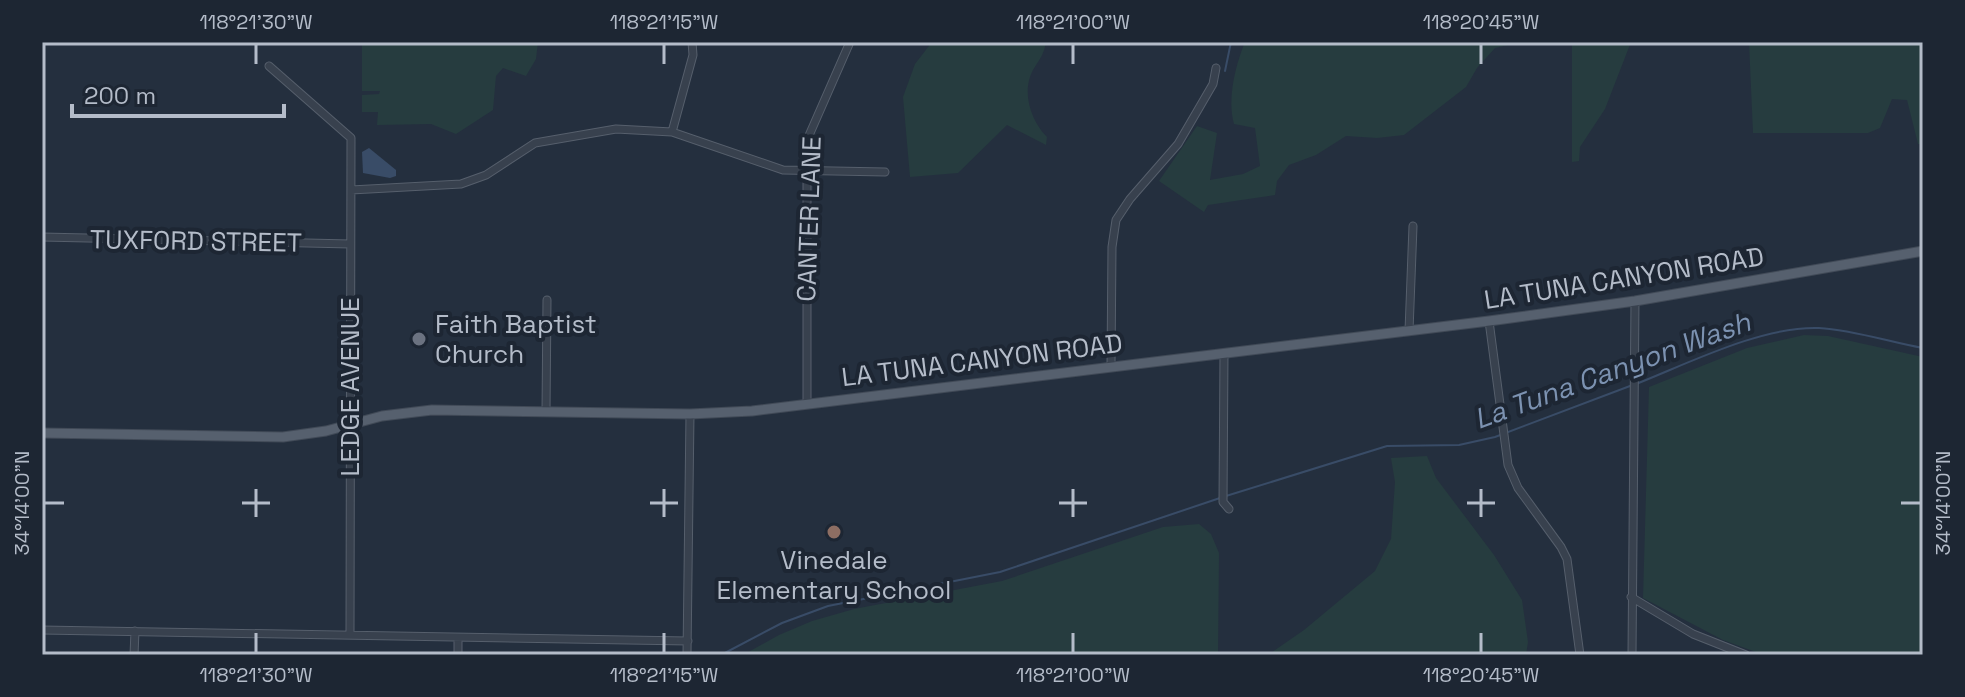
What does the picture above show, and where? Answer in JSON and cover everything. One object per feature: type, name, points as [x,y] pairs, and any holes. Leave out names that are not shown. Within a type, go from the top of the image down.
[{"type":"main road","name":"LA TUNA CANYON ROAD","points":[[42,433],[283,437],[313,434],[421,410],[744,412],[1489,321],[1635,301],[1923,251]]},
{"type":"street","points":[[672,132],[693,55],[692,42]]},
{"type":"street","name":"CANTER LANE","points":[[807,404],[806,171],[809,131],[850,42]]},
{"type":"street","name":"LEDGE AVENUE","points":[[269,66],[351,138],[350,635]]},
{"type":"street","points":[[1111,366],[1112,247],[1116,220],[1130,199],[1178,144],[1213,84],[1216,68]]},
{"type":"street","points":[[351,190],[461,184],[486,175],[531,145],[616,129],[672,132],[774,168],[885,172]]},
{"type":"street","points":[[1409,331],[1413,226]]},
{"type":"street","name":"TUXFORD STREET","points":[[42,237],[350,244]]},
{"type":"street","points":[[546,411],[547,300]]},
{"type":"street","points":[[1632,655],[1635,301]]},
{"type":"street","points":[[1489,321],[1508,465],[1518,488],[1567,559],[1580,655]]},
{"type":"street","points":[[1224,353],[1225,501]]},
{"type":"street","points":[[687,655],[690,414]]},
{"type":"street","points":[[1631,597],[1693,634],[1746,655]]},
{"type":"street","points":[[42,630],[688,641]]},
{"type":"street","points":[[134,655],[135,631]]},
{"type":"street","points":[[458,638],[458,655]]},
{"type":"green space","points":[[362,42],[538,42],[536,59],[526,76],[503,68],[496,76],[493,110],[456,134],[431,124],[377,125],[378,112],[362,112],[362,95],[379,94],[380,91],[362,91]]},
{"type":"green space","points":[[932,42],[1046,42],[1030,77],[1028,93],[1037,125],[1047,137],[1046,145],[1007,125],[958,173],[910,177],[903,97],[915,64]]},
{"type":"green space","points":[[1245,42],[1521,42],[1495,48],[1477,68],[1466,87],[1404,135],[1377,138],[1346,136],[1316,155],[1289,165],[1277,181],[1275,195],[1208,205],[1204,212],[1159,181],[1197,126],[1217,133],[1210,180],[1243,174],[1260,166],[1255,128],[1234,124],[1232,115],[1233,83]]},
{"type":"green space","points":[[1572,42],[1631,42],[1605,109],[1580,147],[1579,161],[1572,162]]},
{"type":"green space","points":[[1749,42],[1923,42],[1923,144],[1918,144],[1907,100],[1892,99],[1880,128],[1868,133],[1753,133]]},
{"type":"green space","points":[[1804,335],[1828,336],[1923,357],[1923,655],[1764,655],[1723,640],[1643,598],[1649,387],[1747,348]]},
{"type":"green space","points":[[1427,456],[1436,478],[1494,555],[1522,600],[1528,642],[1526,655],[1268,655],[1304,630],[1375,571],[1391,539],[1395,482],[1391,458]]},
{"type":"green space","points":[[1199,524],[1211,534],[1219,553],[1218,655],[743,655],[812,621],[854,609],[1002,581],[1163,527]]},
{"type":"water","points":[[369,148],[396,170],[396,176],[390,178],[363,173],[362,152]]},
{"type":"waterway","points":[[1225,71],[1231,42]]},
{"type":"waterway","name":"La Tuna Canyon Wash","points":[[1636,384],[1726,347],[1797,329],[1845,331],[1923,348]]},
{"type":"waterway","name":"La Tuna Canyon Wash","points":[[1226,496],[1387,446],[1459,445],[1495,437],[1630,386]]},
{"type":"waterway","name":"La Tuna Canyon Wash","points":[[721,655],[782,623],[828,606],[1000,572],[1220,498]]},
{"type":"place","name":"Faith Baptist Church","points":[[419,339]]},
{"type":"place","name":"Vinedale Elementary School","points":[[834,532]]}]
